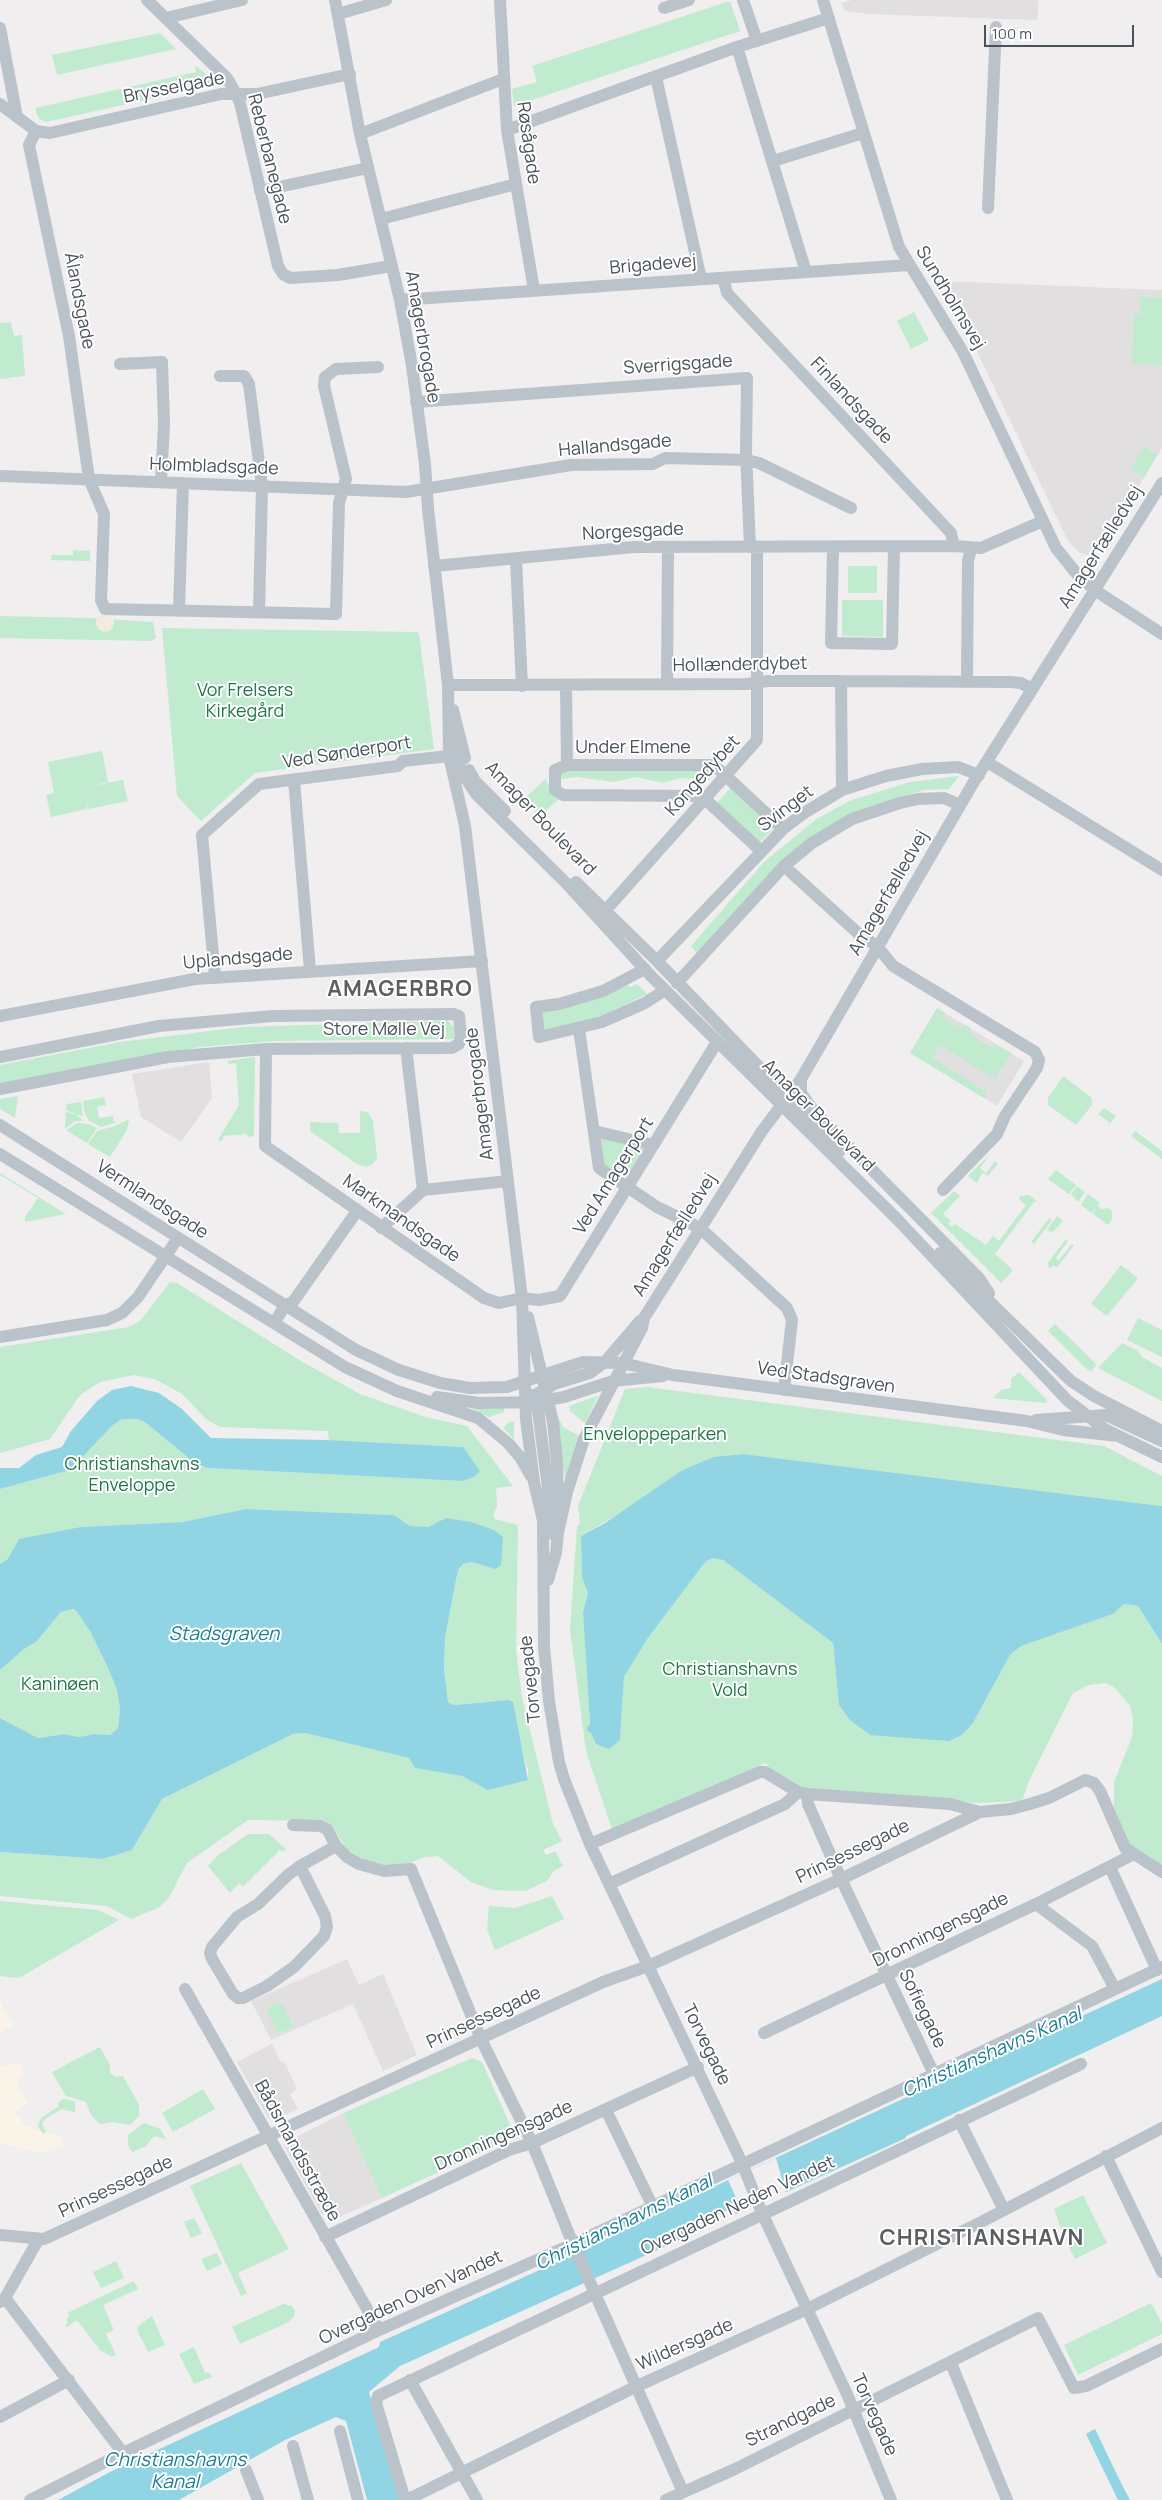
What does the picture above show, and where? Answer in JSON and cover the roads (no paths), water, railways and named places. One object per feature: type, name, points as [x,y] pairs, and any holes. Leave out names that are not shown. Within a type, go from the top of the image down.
[{"type":"street","name":"Reberbanegade","points":[[147,0],[226,78],[236,94],[240,103],[280,271],[290,278],[338,275],[391,266]]},
{"type":"street","points":[[166,18],[242,0]]},
{"type":"street","name":"Amagerbrogade","points":[[335,0],[360,134],[400,300],[412,366],[426,464],[434,566],[448,685],[464,758],[465,826]]},
{"type":"street","points":[[338,14],[386,0]]},
{"type":"street","name":"Røsågade","points":[[500,0],[507,130],[534,290]]},
{"type":"street","points":[[664,8],[689,0]]},
{"type":"street","points":[[743,0],[757,41]]},
{"type":"street","name":"Sundholmsvej","points":[[823,0],[843,58],[863,133],[899,246],[963,352],[1043,521],[1065,560],[1096,591],[1162,634]]},
{"type":"street","points":[[507,130],[757,41],[829,18]]},
{"type":"street","points":[[988,208],[996,27]]},
{"type":"street","points":[[0,28],[17,117]]},
{"type":"street","points":[[737,48],[806,272]]},
{"type":"street","name":"Brysselgade","points":[[36,131],[50,133],[222,94],[257,94],[350,74]]},
{"type":"street","points":[[656,77],[701,279]]},
{"type":"street","points":[[360,134],[503,79]]},
{"type":"street","points":[[0,104],[36,131]]},
{"type":"street","name":"Ålandsgade","points":[[36,131],[30,145],[69,336],[89,479],[104,514],[101,600],[105,609],[180,611]]},
{"type":"street","points":[[773,161],[863,133]]},
{"type":"street","points":[[260,190],[368,168]]},
{"type":"street","points":[[381,219],[516,184]]},
{"type":"street","name":"Brigadevej","points":[[400,300],[909,265]]},
{"type":"street","name":"Finlandsgade","points":[[723,278],[727,293],[951,533],[954,546]]},
{"type":"street","points":[[120,364],[162,362],[164,424],[161,482]]},
{"type":"street","points":[[183,483],[180,611],[259,611],[336,614],[339,503],[346,479],[324,386],[325,377],[336,369],[378,367]]},
{"type":"street","points":[[220,376],[244,376],[248,379],[262,486],[259,611]]},
{"type":"street","name":"Sverrigsgade","points":[[416,402],[747,378],[747,460]]},
{"type":"street","name":"Hallandsgade","points":[[427,490],[571,465],[654,464],[665,458],[747,460]]},
{"type":"street","points":[[747,460],[759,463],[851,508]]},
{"type":"street","name":"Kongedybet","points":[[605,911],[706,800],[757,740],[758,683],[754,547],[747,460]]},
{"type":"street","name":"Holmbladsgade","points":[[0,476],[406,492],[427,490]]},
{"type":"street","name":"Amagerfælledvej","points":[[556,1553],[558,1532],[584,1439],[642,1328],[644,1318],[762,1131],[801,1079],[978,775],[1096,591],[1162,483]]},
{"type":"street","name":"Norgesgade","points":[[434,566],[634,547],[954,546],[971,549],[990,546],[1043,521]]},
{"type":"street","points":[[833,546],[831,643],[892,644],[894,546]]},
{"type":"street","points":[[667,684],[668,547]]},
{"type":"street","points":[[967,682],[968,561],[971,549]]},
{"type":"street","points":[[516,559],[522,686]]},
{"type":"street","points":[[841,680],[842,790]]},
{"type":"street","name":"Hollænderdybet","points":[[448,685],[566,686],[841,680],[1021,683],[1032,689]]},
{"type":"street","points":[[448,685],[455,750],[465,780]]},
{"type":"street","name":"Amagerbrogade","points":[[448,685],[449,756],[465,826],[522,1298],[538,1358],[532,1394]]},
{"type":"street","points":[[566,686],[567,765]]},
{"type":"street","name":"Ved Sønderport","points":[[215,977],[202,835],[259,784],[398,766],[402,760],[449,756]]},
{"type":"street","name":"Amager Boulevard","points":[[464,758],[476,781],[605,911],[657,960],[785,1100],[1067,1400],[1085,1415],[1119,1436],[1162,1457]]},
{"type":"street","points":[[987,762],[1162,870]]},
{"type":"street","name":"Under Elmene","points":[[706,800],[694,796],[563,795],[556,790],[555,770],[567,765],[714,765],[783,829]]},
{"type":"street","name":"Svinget","points":[[657,960],[783,829],[804,813],[842,790],[886,776],[922,769],[958,767],[978,775]]},
{"type":"street","points":[[294,780],[310,970]]},
{"type":"street","name":"Amager Boulevard","points":[[465,780],[476,794],[566,883],[665,990],[718,1042],[785,1100],[1078,1386],[1162,1431]]},
{"type":"street","points":[[677,983],[784,866],[812,842],[852,819],[874,810],[918,799],[944,798],[960,805]]},
{"type":"street","points":[[706,800],[761,851]]},
{"type":"street","points":[[784,866],[860,936],[877,946],[893,966],[1035,1052],[1039,1060],[1036,1068],[1005,1116],[997,1134],[943,1190]]},
{"type":"street","name":"Uplandsgade","points":[[0,1016],[195,979],[482,960]]},
{"type":"street","points":[[644,969],[596,994],[559,1004],[536,1007],[539,1036],[579,1029],[624,1013],[665,990]]},
{"type":"street","name":"Store Mølle Vej","points":[[0,1056],[178,1024],[273,1016],[459,1016],[462,1039],[459,1044],[452,1048],[266,1049],[168,1057],[0,1089]]},
{"type":"street","points":[[579,1029],[599,1168],[628,1185],[657,1207],[700,1228],[791,1314],[784,1390]]},
{"type":"street","name":"Ved Amagerport","points":[[522,1298],[538,1300],[560,1296],[718,1042]]},
{"type":"street","points":[[406,1048],[423,1190]]},
{"type":"street","name":"Markmandsgade","points":[[266,1049],[265,1146],[356,1211],[490,1302],[507,1302],[522,1298]]},
{"type":"street","points":[[801,1079],[802,1094],[814,1111],[979,1278],[1003,1313]]},
{"type":"street","name":"Vermlandsgade","points":[[0,1125],[356,1350],[399,1370],[440,1383],[470,1388],[507,1387],[532,1394]]},
{"type":"street","points":[[594,1131],[654,1145]]},
{"type":"street","points":[[0,1154],[275,1322],[345,1367],[398,1391],[464,1412],[487,1424],[520,1457],[534,1482]]},
{"type":"street","points":[[382,1228],[423,1190],[508,1181]]},
{"type":"street","points":[[275,1322],[285,1305],[294,1301],[356,1211]]},
{"type":"street","points":[[0,1337],[107,1320],[117,1316],[138,1297],[178,1238]]},
{"type":"street","name":"Amagerfælledvej","points":[[605,1362],[635,1324],[644,1318]]},
{"type":"street","name":"Ved Stadsgraven","points":[[532,1394],[583,1362],[623,1363],[672,1375],[1027,1421],[1063,1430],[1119,1436]]},
{"type":"street","points":[[398,1391],[479,1403],[532,1394],[564,1397],[613,1381],[672,1375]]},
{"type":"street","points":[[532,1394],[553,1422],[557,1462],[558,1532]]},
{"type":"street","points":[[532,1394],[556,1553]]},
{"type":"street","name":"Torvegade","points":[[532,1394],[534,1482],[542,1513],[544,1646],[549,1701],[564,1779],[590,1844],[744,2166],[762,2212],[891,2500]]},
{"type":"street","name":"Ved Stadsgraven","points":[[1027,1421],[1085,1415],[1113,1417],[1162,1441]]},
{"type":"street","name":"Torvegade","points":[[544,1593],[556,1553]]},
{"type":"street","points":[[590,1844],[760,1772],[765,1772],[802,1793],[950,1804],[980,1812],[1011,1809],[1030,1804],[1049,1798],[1085,1780],[1094,1783],[1100,1791],[1125,1848],[1132,1855],[1162,1872]]},
{"type":"street","points":[[609,1884],[785,1804],[802,1793]]},
{"type":"street","name":"Sofiegade","points":[[802,1793],[934,2074]]},
{"type":"street","name":"Prinsessegade","points":[[0,2235],[38,2240],[44,2239],[603,1982],[648,1966],[841,1879],[980,1812]]},
{"type":"street","points":[[293,1825],[320,1826],[327,1829],[336,1846],[347,1857],[371,1868],[391,1871],[411,1869],[481,2039],[532,2143],[594,2293],[683,2492]]},
{"type":"street","points":[[300,1866],[325,1916],[327,1926],[324,1936],[294,1968],[267,1986],[244,1998],[238,1998],[233,1994],[212,1959],[212,1947],[237,1917],[258,1904],[300,1866],[336,1846]]},
{"type":"street","name":"Dronningensgade","points":[[764,2032],[1036,1904],[1132,1855]]},
{"type":"street","points":[[1110,1866],[1159,1968]]},
{"type":"street","points":[[1036,1904],[1091,1944],[1115,1989]]},
{"type":"street","name":"Overgaden Oven Vandet","points":[[30,2500],[123,2452],[235,2401],[379,2330],[573,2244],[652,2205],[744,2166],[1159,1968]]},
{"type":"street","name":"Bådsmandsstræde","points":[[185,1989],[267,2136],[275,2144],[325,2237],[379,2330]]},
{"type":"street","name":"Overgaden Neden Vandet","points":[[410,2380],[762,2212],[1081,2064]]},
{"type":"street","name":"Dronningensgade","points":[[325,2237],[509,2150],[532,2143],[698,2067]]},
{"type":"street","points":[[606,2110],[652,2205]]},
{"type":"street","points":[[959,2120],[1004,2210]]},
{"type":"street","name":"Wildersgade","points":[[406,2500],[635,2387],[806,2310],[1162,2128]]},
{"type":"street","points":[[1106,2156],[1160,2264]]},
{"type":"street","points":[[38,2240],[2,2300],[69,2380],[123,2452]]},
{"type":"street","name":"Strandgade","points":[[666,2500],[734,2469],[951,2363],[1038,2318],[1074,2388],[1086,2386],[1162,2349]]},
{"type":"street","points":[[951,2363],[1007,2500]]},
{"type":"street","points":[[0,2417],[69,2380]]},
{"type":"street","points":[[406,2500],[376,2403],[378,2396],[410,2380],[477,2500]]},
{"type":"street","points":[[340,2431],[358,2500]]},
{"type":"street","points":[[293,2446],[308,2500]]},
{"type":"street","points":[[246,2470],[258,2500]]},
{"type":"water","points":[[131,1386],[159,1393],[182,1409],[211,1438],[329,1440],[463,1447],[480,1471],[474,1477],[462,1481],[208,1468],[196,1464],[146,1423],[138,1419],[122,1419],[113,1425],[70,1470],[0,1489],[0,1468],[19,1468],[36,1455],[62,1447],[71,1431],[97,1401],[112,1390]]},
{"type":"water","points":[[743,1454],[1162,1506],[1162,1644],[1138,1606],[1124,1604],[1113,1614],[1021,1646],[1010,1655],[973,1723],[962,1735],[949,1741],[870,1735],[850,1720],[839,1705],[833,1643],[723,1560],[713,1558],[706,1561],[648,1638],[624,1677],[620,1740],[609,1749],[596,1744],[587,1727],[590,1725],[583,1612],[588,1593],[582,1577],[581,1536],[605,1523],[681,1471],[713,1457]]},
{"type":"water","name":"Stadsgraven","points":[[246,1509],[394,1515],[410,1526],[428,1527],[446,1518],[471,1522],[494,1530],[503,1537],[501,1565],[495,1569],[472,1562],[463,1564],[458,1570],[445,1637],[444,1670],[448,1702],[454,1705],[508,1700],[513,1702],[528,1780],[488,1790],[462,1776],[415,1768],[409,1758],[305,1733],[293,1734],[162,1799],[132,1850],[103,1859],[0,1852],[0,1718],[38,1738],[65,1734],[78,1737],[95,1734],[110,1735],[118,1728],[120,1709],[117,1690],[108,1668],[90,1631],[73,1609],[61,1612],[36,1642],[24,1649],[0,1670],[0,1564],[8,1559],[19,1539],[81,1527],[182,1522]]},
{"type":"water","name":"Christianshavns Kanal","points":[[1162,1979],[1162,2016],[906,2136],[906,2138],[400,2366],[369,2392],[399,2500],[367,2500],[346,2421],[336,2417],[285,2440],[179,2500],[58,2500],[110,2472],[379,2347],[380,2342],[564,2259],[728,2180]]},
{"type":"water","points":[[1095,2429],[1130,2500],[1118,2500],[1086,2434]]},
{"type":"district","name":"AMAGERBRO","points":[[400,990]]},
{"type":"district","name":"CHRISTIANSHAVN","points":[[982,2239]]},
{"type":"park label","name":"Vor Frelsers Kirkegård","points":[[245,701]]},
{"type":"park label","name":"Enveloppeparken","points":[[655,1435]]},
{"type":"park label","name":"Christianshavns Enveloppe","points":[[132,1475]]},
{"type":"park label","name":"Christianshavns Vold","points":[[730,1680]]},
{"type":"park label","name":"Kaninøen","points":[[60,1685]]}]
